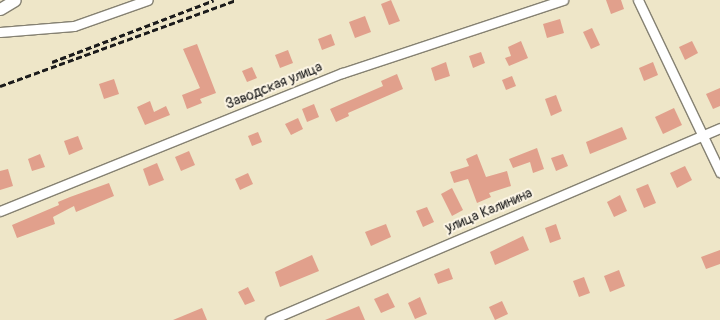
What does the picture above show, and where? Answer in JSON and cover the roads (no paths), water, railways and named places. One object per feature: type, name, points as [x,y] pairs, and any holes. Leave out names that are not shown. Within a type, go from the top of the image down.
[{"type":"street","points":[[0,9],[15,0]]},
{"type":"street","points":[[0,32],[74,26],[148,0]]},
{"type":"street","name":"Заводская улица","points":[[0,211],[342,74],[563,0]]},
{"type":"street","points":[[638,0],[720,172]]},
{"type":"street","name":"улица Калинина","points":[[270,320],[720,128]]},
{"type":"railway","points":[[52,62],[214,0]]},
{"type":"railway","points":[[0,86],[236,0]]}]
